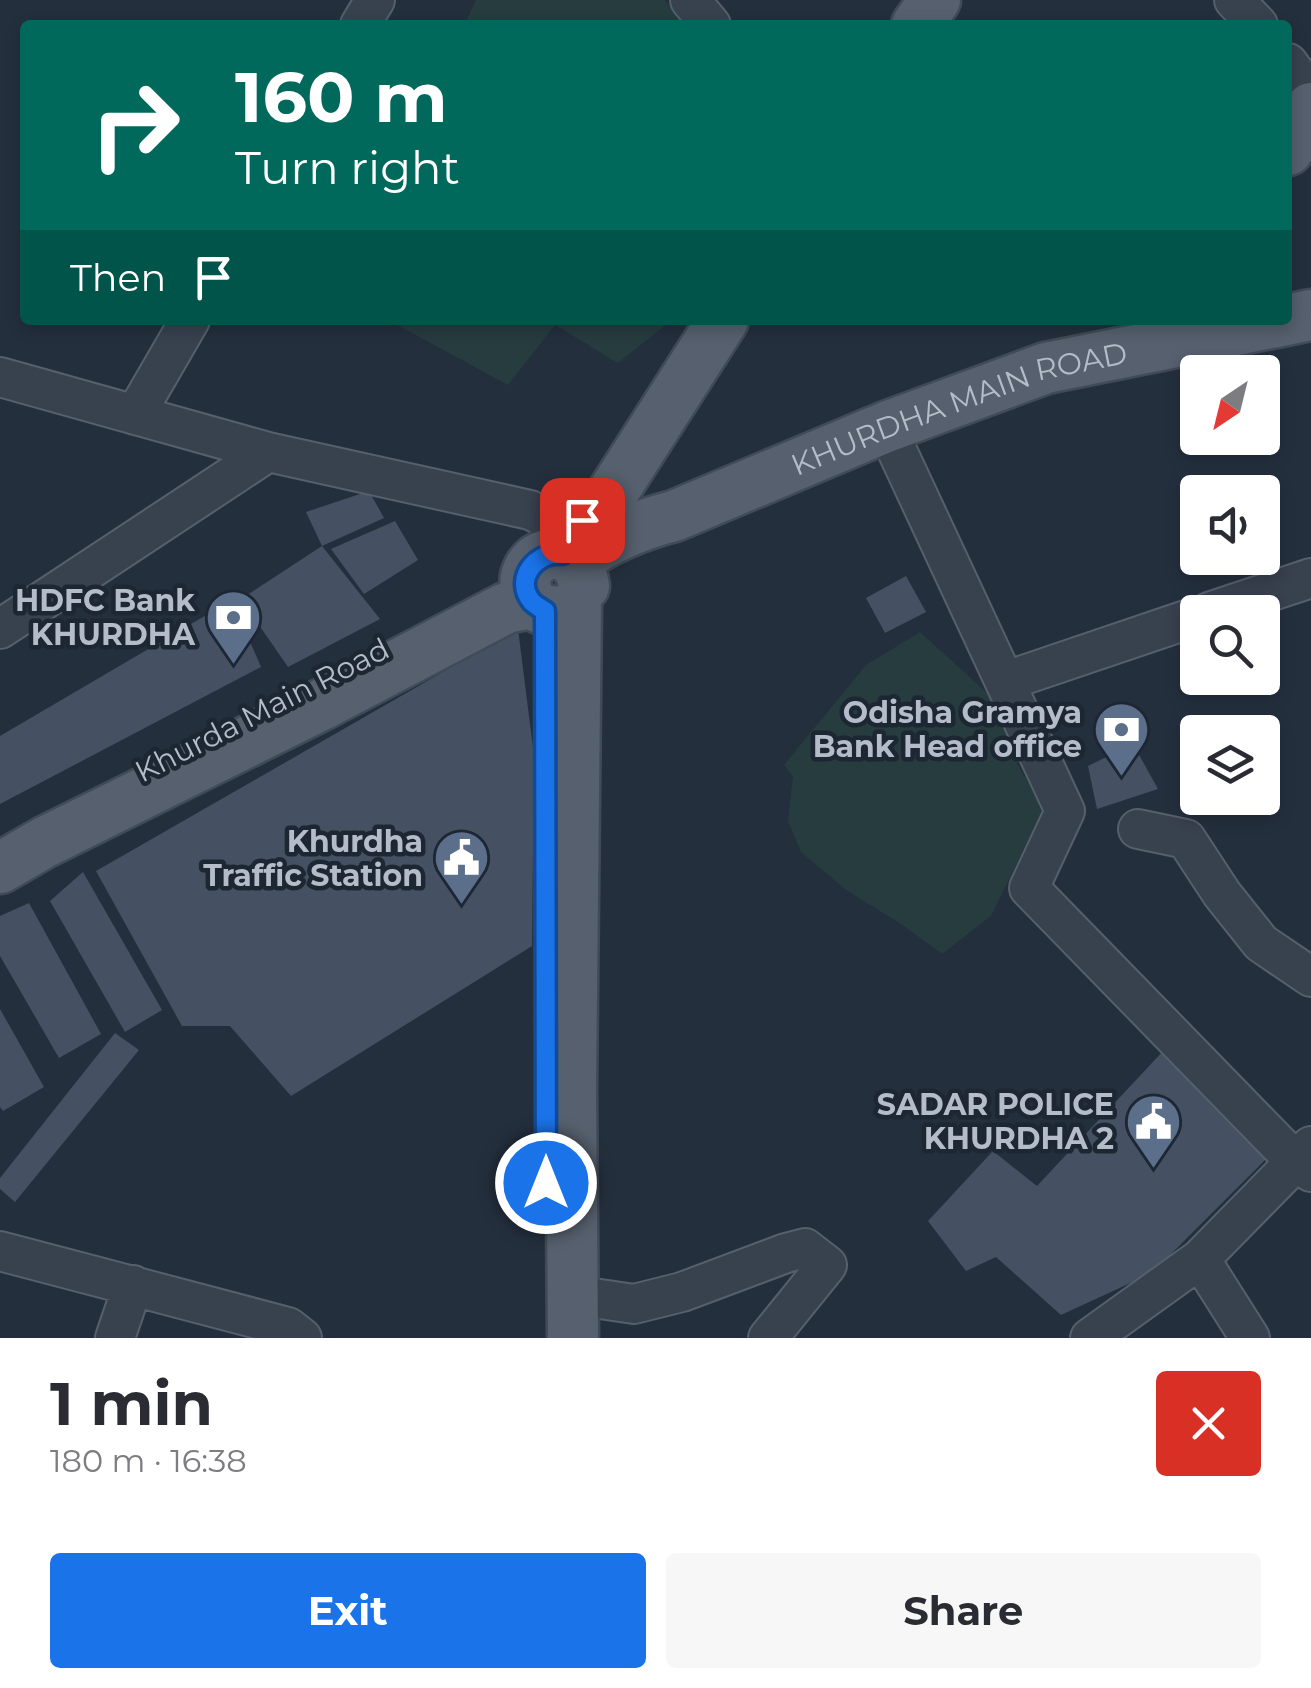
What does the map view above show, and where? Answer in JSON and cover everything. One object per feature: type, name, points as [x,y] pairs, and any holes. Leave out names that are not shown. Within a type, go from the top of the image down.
[{"type":"main road","points":[[1292,129],[1300,87]]},
{"type":"main road","points":[[547,1338],[558,579],[706,325]]},
{"type":"main road","points":[[0,868],[558,579],[720,325]]},
{"type":"main road","points":[[1046,368],[1130,325]]},
{"type":"main road","name":"KHURDHA MAIN ROAD","points":[[558,579],[599,566],[674,516],[886,427],[1046,368],[1235,325]]},
{"type":"main road","points":[[558,579],[572,941],[573,1316]]},
{"type":"main road","name":"Khurda Main Road","points":[[0,844],[558,579]]},
{"type":"street","points":[[690,0],[707,20]]},
{"type":"street","points":[[1234,0],[1253,20]]},
{"type":"street","points":[[135,415],[187,325]]},
{"type":"street","points":[[0,378],[268,452],[530,510],[552,524],[558,579]]},
{"type":"street","points":[[886,427],[1065,810],[1029,888],[1306,1160],[1200,1259],[1090,1338]]},
{"type":"street","points":[[4,622],[268,452]]},
{"type":"street","points":[[1260,595],[1311,578]]},
{"type":"street","points":[[1006,681],[1180,622]]},
{"type":"street","points":[[1138,829],[1186,838],[1260,943],[1311,977]]},
{"type":"street","points":[[573,1316],[682,1292],[805,1248],[828,1265],[768,1338]]},
{"type":"street","points":[[0,1251],[288,1327],[302,1338]]},
{"type":"street","points":[[1200,1259],[1250,1338]]},
{"type":"street","points":[[115,1338],[132,1285]]},
{"type":"green space","points":[[476,0],[664,0],[684,20],[466,20]]},
{"type":"green space","points":[[397,325],[555,325],[508,385]]},
{"type":"green space","points":[[555,325],[666,325],[618,363]]},
{"type":"green space","points":[[920,632],[1007,711],[1033,741],[1017,764],[1044,808],[991,916],[942,954],[845,889],[801,852],[788,821],[793,776],[784,765],[866,665]]},
{"type":"building","points":[[369,491],[384,518],[322,546],[306,512]]},
{"type":"building","points":[[395,521],[418,560],[364,594],[331,549]]},
{"type":"building","points":[[322,546],[380,619],[288,667],[241,599]]},
{"type":"building","points":[[906,576],[926,612],[885,633],[866,598]]},
{"type":"building","points":[[232,600],[261,667],[0,804],[0,736]]},
{"type":"building","points":[[518,629],[534,756],[532,946],[291,1096],[230,1026],[182,1026],[96,871]]},
{"type":"building","name":"Odisha Gramya Bank Head office","points":[[1133,744],[1158,789],[1097,809],[1088,766]]},
{"type":"building","points":[[83,872],[162,1010],[125,1032],[50,901]]},
{"type":"building","points":[[29,903],[101,1034],[59,1058],[0,956],[0,916]]},
{"type":"building","points":[[0,1009],[44,1087],[3,1111],[0,1107]]},
{"type":"building","points":[[115,1033],[139,1050],[15,1202],[0,1189],[0,1178]]},
{"type":"building","name":"SADAR POLICE KHURDHA 2","points":[[1165,1049],[1270,1155],[1152,1273],[1061,1315],[996,1257],[966,1271],[928,1221],[993,1151],[1037,1186]]},
{"type":"place","name":"HDFC Bank KHURDHA","points":[[234,666]]},
{"type":"place","name":"Odisha Gramya Bank Head office","points":[[1121,778]]},
{"type":"place","name":"Khurdha Traffic Station","points":[[462,907]]},
{"type":"place","name":"SADAR POLICE KHURDHA 2","points":[[1153,1170]]},
{"type":"route","points":[[546,1183],[545,611],[532,603],[525,577],[540,557],[562,554],[582,520]]}]
